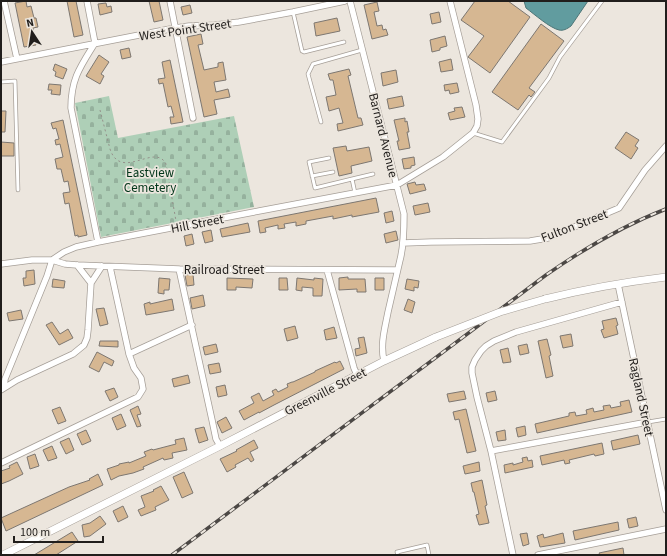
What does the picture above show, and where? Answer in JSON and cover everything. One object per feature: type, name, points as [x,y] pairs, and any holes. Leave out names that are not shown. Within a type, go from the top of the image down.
[{"type":"street","points":[[4,1],[17,59]]},
{"type":"street","points":[[87,1],[95,43],[78,70],[71,96],[71,108],[98,242]]},
{"type":"street","points":[[170,1],[193,118]]},
{"type":"street","name":"West Point Street","points":[[1,62],[175,28],[215,25],[293,12],[345,1]]},
{"type":"street","name":"Barnard Avenue","points":[[350,1],[404,214],[403,243],[382,345],[384,361]]},
{"type":"street","points":[[397,186],[443,157],[473,133],[477,126],[478,119],[476,105],[450,1]]},
{"type":"street","name":"Fulton Street","points":[[403,243],[530,241],[548,238],[619,208],[645,170],[666,146]]},
{"type":"street","name":"Hill Street","points":[[52,260],[64,252],[76,247],[98,242],[397,186]]},
{"type":"street","points":[[1,264],[32,260],[52,260],[47,276],[5,379],[3,389]]},
{"type":"street","name":"Railroad Street","points":[[52,260],[65,264],[110,267],[179,269],[397,270]]},
{"type":"street","points":[[77,265],[91,283]]},
{"type":"street","points":[[3,389],[17,380],[73,354],[84,345],[88,330],[91,283],[102,266]]},
{"type":"street","points":[[1,463],[138,397],[142,389],[141,378],[134,368],[129,354],[110,267]]},
{"type":"street","points":[[179,269],[216,439],[220,446]]},
{"type":"street","points":[[328,270],[357,375]]},
{"type":"street","name":"Greenville Street","points":[[3,555],[220,446],[384,361],[436,337],[500,312],[545,299],[618,284],[666,277]]},
{"type":"street","name":"Ragland Street","points":[[618,284],[666,510]]},
{"type":"street","points":[[513,555],[491,451],[472,373],[472,367],[475,360],[486,346],[516,332],[622,302]]},
{"type":"street","points":[[129,354],[192,325]]},
{"type":"street","points":[[491,451],[648,422]]},
{"type":"street","points":[[538,555],[666,529]]},
{"type":"lane","points":[[473,133],[502,142],[549,78],[560,57],[602,1]]},
{"type":"lane","points":[[293,12],[302,51],[304,52],[344,42]]},
{"type":"lane","points":[[321,122],[308,74],[313,64],[362,50]]},
{"type":"lane","points":[[1,82],[14,81],[18,190]]},
{"type":"lane","points":[[329,158],[309,162],[315,188],[373,174]]},
{"type":"lane","points":[[312,176],[333,172]]},
{"type":"lane","points":[[352,179],[355,193]]},
{"type":"lane","points":[[648,422],[666,418]]},
{"type":"lane","points":[[398,555],[397,552],[427,545],[429,555]]},
{"type":"path","points":[[100,110],[111,154],[116,160],[126,163],[154,157],[164,160],[166,164],[177,227]]},
{"type":"green space","name":"Eastview Cemetery","points":[[109,96],[118,138],[234,116],[254,207],[101,237],[75,103]]},
{"type":"water","points":[[524,1],[588,1],[571,26],[565,30],[560,30],[547,24],[526,8]]},
{"type":"building","points":[[26,1],[27,7],[31,6],[38,27],[33,28],[36,45],[24,47],[15,3]]},
{"type":"building","points":[[67,1],[76,1],[83,35],[74,37]]},
{"type":"building","points":[[149,1],[159,1],[163,20],[154,22]]},
{"type":"building","points":[[475,1],[508,1],[530,17],[490,73],[468,57],[484,36],[461,20]]},
{"type":"building","points":[[377,2],[379,11],[374,12],[377,26],[382,25],[383,30],[386,29],[388,35],[372,39],[364,5]]},
{"type":"building","points":[[106,3],[107,7],[111,6],[112,12],[100,15],[98,4]]},
{"type":"building","points":[[190,5],[192,13],[183,15],[181,7]]},
{"type":"building","points":[[439,12],[441,22],[432,24],[430,14]]},
{"type":"building","points":[[337,18],[340,31],[316,36],[314,23]]},
{"type":"building","points":[[541,24],[564,41],[529,88],[535,92],[531,97],[529,95],[518,110],[492,92]]},
{"type":"building","points":[[201,34],[203,44],[198,45],[204,70],[218,67],[218,63],[223,62],[226,80],[214,82],[216,92],[228,89],[230,97],[214,100],[217,114],[204,117],[187,37]]},
{"type":"building","points":[[445,36],[447,46],[432,52],[430,40]]},
{"type":"building","points":[[129,48],[131,57],[122,59],[120,50]]},
{"type":"building","points":[[99,55],[109,62],[101,74],[104,76],[100,84],[86,76]]},
{"type":"building","points":[[451,59],[453,70],[441,72],[439,62]]},
{"type":"building","points":[[170,60],[183,122],[171,124],[170,117],[174,117],[171,106],[168,107],[163,83],[159,84],[158,79],[165,78],[162,62]]},
{"type":"building","points":[[55,64],[67,69],[63,79],[55,76],[56,72],[53,70]]},
{"type":"building","points":[[349,69],[351,75],[348,76],[358,118],[361,118],[363,125],[338,131],[337,124],[343,123],[339,108],[329,111],[326,97],[336,95],[333,80],[330,80],[328,74]]},
{"type":"building","points":[[396,70],[398,82],[383,86],[381,73]]},
{"type":"building","points":[[457,83],[459,92],[450,94],[449,90],[445,91],[444,85]]},
{"type":"building","points":[[49,84],[61,85],[60,95],[51,94],[52,90],[48,90]]},
{"type":"building","points":[[402,96],[404,106],[389,109],[387,99]]},
{"type":"building","points":[[462,107],[465,117],[450,120],[448,113],[455,111],[454,108]]},
{"type":"building","points":[[1,111],[6,111],[5,132],[1,132]]},
{"type":"building","points":[[405,118],[409,132],[407,132],[410,148],[399,150],[397,141],[399,141],[394,120]]},
{"type":"building","points":[[63,120],[87,235],[78,237],[78,235],[75,236],[69,203],[65,204],[63,193],[70,192],[68,181],[64,182],[61,169],[57,169],[55,159],[63,157],[60,144],[56,145],[55,140],[59,139],[56,128],[53,129],[51,123]]},
{"type":"building","points":[[626,132],[639,140],[635,146],[638,148],[631,159],[615,148]]},
{"type":"building","points":[[1,142],[14,143],[14,156],[1,156]]},
{"type":"building","points":[[346,146],[347,151],[369,147],[372,161],[351,166],[352,173],[339,176],[333,148]]},
{"type":"building","points":[[414,157],[415,165],[411,166],[411,168],[404,169],[402,159]]},
{"type":"building","points":[[415,182],[416,185],[424,184],[426,190],[410,194],[407,184]]},
{"type":"building","points":[[376,198],[379,212],[333,219],[333,216],[306,221],[306,224],[296,226],[296,222],[284,224],[285,228],[278,229],[278,225],[265,228],[266,232],[260,233],[258,221]]},
{"type":"building","points":[[428,203],[430,212],[415,215],[413,206]]},
{"type":"building","points":[[392,211],[394,221],[386,223],[384,213]]},
{"type":"building","points":[[248,223],[250,232],[222,237],[220,229]]},
{"type":"building","points":[[211,230],[213,241],[205,243],[202,232]]},
{"type":"building","points":[[396,231],[398,240],[386,243],[384,234]]},
{"type":"building","points":[[192,234],[194,244],[186,246],[184,236]]},
{"type":"building","points":[[34,270],[35,284],[24,286],[23,278],[26,278],[26,271]]},
{"type":"building","points":[[193,274],[194,285],[187,286],[185,275]]},
{"type":"building","points":[[348,277],[348,279],[365,279],[366,292],[357,292],[357,289],[339,290],[339,278]]},
{"type":"building","points":[[159,278],[170,279],[169,290],[164,290],[164,294],[158,293]]},
{"type":"building","points":[[227,278],[253,279],[252,288],[236,287],[236,290],[227,290]]},
{"type":"building","points":[[279,278],[287,278],[288,290],[279,290]]},
{"type":"building","points":[[297,278],[314,280],[314,278],[323,279],[322,296],[313,296],[313,288],[302,287],[302,291],[296,290]]},
{"type":"building","points":[[375,278],[384,278],[384,290],[375,290]]},
{"type":"building","points":[[53,279],[65,281],[64,288],[52,287]]},
{"type":"building","points":[[407,279],[419,281],[418,288],[414,287],[414,291],[405,289]]},
{"type":"building","points":[[203,295],[205,306],[192,309],[190,298]]},
{"type":"building","points":[[172,299],[174,310],[146,315],[144,304]]},
{"type":"building","points":[[408,299],[415,302],[412,313],[404,310]]},
{"type":"building","points":[[104,308],[108,324],[100,326],[96,309]]},
{"type":"building","points":[[21,310],[23,319],[9,321],[7,313]]},
{"type":"building","points":[[616,318],[618,334],[604,338],[601,330],[604,329],[602,321]]},
{"type":"building","points":[[52,322],[60,334],[68,329],[73,338],[59,345],[46,325]]},
{"type":"building","points":[[295,326],[298,338],[287,341],[284,329]]},
{"type":"building","points":[[334,327],[337,338],[326,340],[324,330]]},
{"type":"building","points":[[571,334],[573,346],[563,348],[560,336]]},
{"type":"building","points":[[364,337],[367,353],[356,356],[355,349],[360,348],[358,338]]},
{"type":"building","points":[[547,339],[551,355],[549,356],[553,376],[546,378],[538,341]]},
{"type":"building","points":[[100,341],[118,341],[118,347],[99,346]]},
{"type":"building","points":[[216,344],[218,352],[205,355],[203,347]]},
{"type":"building","points":[[527,344],[529,353],[520,355],[518,346]]},
{"type":"building","points":[[508,348],[511,362],[503,363],[500,350]]},
{"type":"building","points":[[97,352],[114,361],[112,366],[104,362],[99,372],[89,367]]},
{"type":"building","points":[[340,361],[344,369],[259,413],[244,420],[239,411],[254,403],[251,397],[259,393],[263,401],[274,395],[272,391],[276,389],[278,392],[288,387],[287,384]]},
{"type":"building","points":[[219,363],[221,372],[210,374],[208,365]]},
{"type":"building","points":[[188,375],[190,383],[174,387],[172,379]]},
{"type":"building","points":[[225,385],[227,395],[218,397],[216,387]]},
{"type":"building","points":[[114,388],[118,397],[110,401],[105,391]]},
{"type":"building","points":[[464,391],[466,399],[449,402],[447,394]]},
{"type":"building","points":[[495,391],[497,400],[488,402],[486,393]]},
{"type":"building","points":[[629,400],[632,412],[537,433],[535,424],[569,416],[569,413],[575,412],[576,416],[587,414],[586,410],[593,408],[594,412],[604,410],[603,406],[610,405],[611,408],[621,406],[620,402]]},
{"type":"building","points":[[138,406],[141,414],[137,415],[141,426],[137,427],[130,410]]},
{"type":"building","points":[[60,407],[66,421],[58,424],[52,410]]},
{"type":"building","points":[[466,409],[476,451],[467,453],[459,419],[455,420],[453,412]]},
{"type":"building","points":[[121,414],[126,426],[117,430],[112,418]]},
{"type":"building","points":[[226,417],[232,428],[222,433],[217,422]]},
{"type":"building","points":[[525,426],[526,435],[518,437],[516,428]]},
{"type":"building","points":[[204,427],[208,440],[199,443],[195,429]]},
{"type":"building","points":[[86,430],[91,441],[82,445],[77,434]]},
{"type":"building","points":[[505,430],[506,440],[498,441],[496,432]]},
{"type":"building","points":[[638,435],[640,444],[613,450],[611,441]]},
{"type":"building","points":[[69,438],[74,450],[66,454],[60,442]]},
{"type":"building","points":[[184,438],[187,450],[172,453],[173,458],[164,460],[163,458],[143,467],[144,469],[119,476],[111,480],[107,469],[119,464],[129,463],[146,456],[144,452],[176,444],[175,440]]},
{"type":"building","points":[[254,440],[258,448],[250,452],[254,460],[251,462],[248,458],[235,465],[236,467],[227,472],[220,459],[237,451],[236,450]]},
{"type":"building","points":[[602,443],[604,454],[595,456],[594,454],[569,460],[570,463],[565,464],[564,460],[542,465],[540,456]]},
{"type":"building","points":[[52,446],[57,458],[48,461],[43,450]]},
{"type":"building","points":[[35,454],[39,466],[30,469],[27,457]]},
{"type":"building","points":[[527,457],[528,461],[532,460],[533,467],[505,473],[504,465],[513,463],[513,465],[523,462],[522,458]]},
{"type":"building","points":[[17,462],[23,474],[1,484],[1,471],[10,468],[9,466]]},
{"type":"building","points":[[479,462],[480,471],[465,474],[463,466]]},
{"type":"building","points":[[184,472],[193,493],[182,498],[173,477]]},
{"type":"building","points":[[98,474],[103,485],[6,531],[1,518],[69,487],[90,480],[89,479]]},
{"type":"building","points":[[482,480],[487,505],[485,506],[489,523],[479,525],[476,515],[479,514],[471,483]]},
{"type":"building","points":[[161,486],[169,500],[155,507],[156,510],[141,516],[138,510],[145,507],[141,496],[154,491],[153,490]]},
{"type":"building","points":[[123,506],[128,517],[118,522],[113,511]]},
{"type":"building","points":[[100,516],[106,524],[90,536],[84,537],[82,525],[90,523]]},
{"type":"building","points":[[636,517],[638,526],[629,528],[627,519]]},
{"type":"building","points":[[618,522],[619,530],[575,540],[573,531]]},
{"type":"building","points":[[72,532],[78,541],[56,555],[34,555]]},
{"type":"building","points":[[527,533],[529,544],[523,546],[520,534]]},
{"type":"building","points":[[563,533],[565,543],[540,547],[537,536],[543,534],[544,538]]},
{"type":"building","points":[[623,548],[624,555],[600,555],[599,553]]},
{"type":"railway","points":[[172,555],[546,275],[604,238],[666,209]]}]
